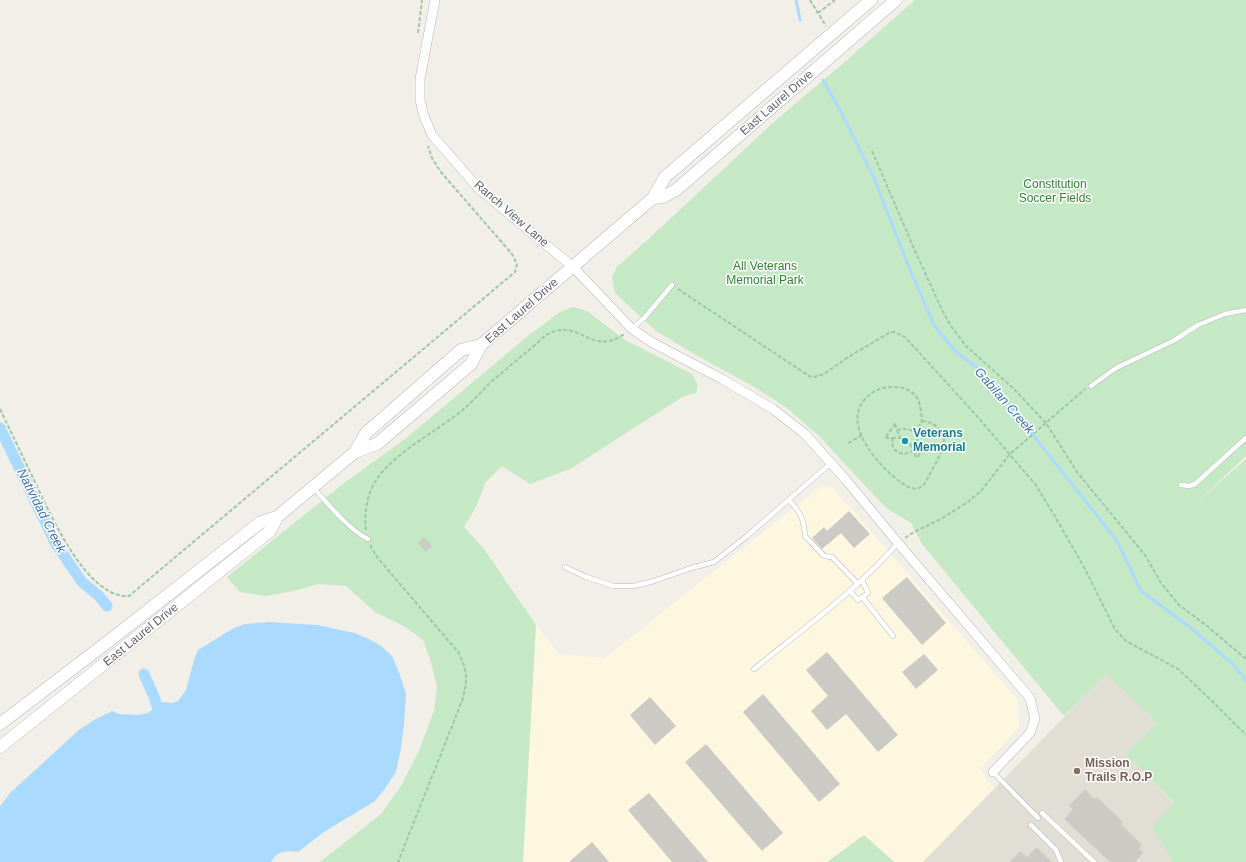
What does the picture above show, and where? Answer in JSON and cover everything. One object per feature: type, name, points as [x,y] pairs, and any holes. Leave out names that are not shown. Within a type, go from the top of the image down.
[{"type":"main road","name":"East Laurel Drive","points":[[0,724],[261,522],[277,517],[356,452],[377,444],[471,364],[481,345],[653,198],[665,177],[871,0]]},
{"type":"main road","name":"East Laurel Drive","points":[[653,198],[663,197],[676,190],[896,0]]},
{"type":"main road","name":"East Laurel Drive","points":[[0,747],[270,531],[277,517]]},
{"type":"street","name":"Ranch View Lane","points":[[435,0],[420,79],[420,100],[424,116],[432,135],[479,189],[573,267],[632,329],[653,343],[722,379],[773,409],[805,434],[832,463],[1030,698],[1035,719],[1030,733],[993,772]]},
{"type":"lane","points":[[632,329],[645,318],[672,285]]},
{"type":"lane","points":[[1091,386],[1116,368],[1173,341],[1198,325],[1225,314],[1246,310]]},
{"type":"lane","points":[[1181,485],[1190,486],[1195,484],[1246,438]]},
{"type":"lane","points":[[565,567],[586,577],[614,586],[634,586],[714,562],[747,536],[832,463]]},
{"type":"lane","points":[[313,487],[361,536],[368,539]]},
{"type":"lane","points":[[789,500],[800,512],[804,523],[805,536],[824,556],[832,557],[860,582],[868,593],[863,598],[858,600],[850,591]]},
{"type":"lane","points":[[754,669],[850,591],[883,561],[898,543]]},
{"type":"lane","points":[[863,598],[893,636]]},
{"type":"lane","points":[[993,772],[1038,818]]},
{"type":"lane","points":[[1042,813],[1094,862]]},
{"type":"lane","points":[[1031,825],[1056,850],[1061,862]]},
{"type":"path","points":[[810,0],[832,34]]},
{"type":"path","points":[[818,13],[835,0]]},
{"type":"path","points":[[872,151],[916,253],[951,326],[966,346],[1014,389],[1046,423],[1078,472],[1145,555],[1161,584],[1179,605],[1207,626],[1246,659]]},
{"type":"path","points":[[0,409],[62,538],[86,572],[106,590],[121,597],[129,596],[508,280]]},
{"type":"path","points":[[672,285],[809,376],[814,377],[824,374],[850,356],[889,333],[894,332],[905,337],[976,415],[1035,484],[1085,568],[1115,629],[1126,641],[1178,669],[1212,700],[1246,735]]},
{"type":"path","points":[[398,862],[462,701],[467,683],[465,666],[458,652],[377,557],[368,539],[366,526],[368,498],[374,483],[387,465],[465,408],[491,382],[549,333],[561,329],[574,331],[593,341],[604,342],[617,339],[632,329]]},
{"type":"path","points":[[898,543],[914,532],[939,520],[968,502],[981,491],[1010,454],[1084,390],[1091,386]]},
{"type":"path","points":[[915,432],[922,421],[920,404],[912,392],[901,387],[879,388],[867,397],[859,408],[857,420],[868,448],[884,469],[906,486],[918,489],[925,483],[944,440],[938,426],[933,423],[922,421]]},
{"type":"path","points":[[900,438],[895,424],[885,438],[900,438],[902,440],[906,440],[907,443],[910,444],[917,458],[925,446],[910,444]]},
{"type":"path","points":[[897,430],[906,429],[915,432],[918,445]]},
{"type":"path","points":[[848,443],[862,435]]},
{"type":"path","points":[[892,438],[893,448],[899,453],[906,454],[913,451]]},
{"type":"shaded area","points":[[821,486],[832,487],[1018,700],[1019,727],[980,769],[994,789],[923,862],[895,862],[864,835],[827,862],[523,862],[536,625],[559,654],[605,658]]},
{"type":"shaded area","name":"Mission Trails R.O.P","points":[[1107,673],[1158,723],[1125,753],[1174,804],[1152,827],[1173,862],[923,862]]},
{"type":"green space","points":[[915,0],[1246,0],[1246,456],[1195,504],[1246,459],[1246,862],[1173,862],[1152,827],[1174,803],[1125,753],[1158,723],[1107,674],[1064,716],[922,544],[911,523],[886,508],[819,436],[787,408],[756,388],[656,331],[615,293],[612,278],[617,267],[776,120]]},
{"type":"green space","points":[[573,307],[587,311],[625,340],[692,374],[698,385],[696,393],[684,396],[570,469],[530,484],[502,466],[485,483],[476,507],[464,527],[484,549],[536,625],[523,862],[320,862],[381,814],[401,786],[418,753],[434,711],[437,686],[431,662],[423,640],[404,626],[375,612],[346,586],[319,584],[294,591],[265,596],[240,592],[227,577],[344,483],[405,439],[529,335],[560,312]]},
{"type":"green space","points":[[864,835],[894,862],[827,862]]},
{"type":"water","points":[[269,622],[317,625],[355,633],[381,646],[392,656],[406,694],[404,724],[396,772],[375,801],[324,832],[298,852],[290,851],[279,853],[271,862],[0,862],[0,806],[11,792],[79,730],[112,711],[119,714],[138,715],[148,713],[160,703],[171,703],[178,701],[186,690],[198,650],[232,629],[245,624]]},
{"type":"building","points":[[849,511],[870,534],[854,548],[841,533],[822,549],[812,538],[824,527],[827,531]]},
{"type":"building","points":[[424,537],[432,546],[426,552],[418,543]]},
{"type":"building","points":[[907,577],[946,623],[922,645],[882,598]]},
{"type":"building","points":[[827,652],[898,735],[878,752],[846,714],[827,730],[811,711],[828,696],[806,670]]},
{"type":"building","points":[[924,654],[938,670],[916,689],[902,672]]},
{"type":"building","points":[[763,694],[840,784],[819,802],[743,712]]},
{"type":"building","points":[[650,697],[676,726],[655,745],[630,715]]},
{"type":"building","points":[[706,744],[783,833],[762,851],[685,762]]},
{"type":"building","points":[[1085,789],[1094,799],[1097,797],[1123,822],[1121,824],[1142,845],[1139,848],[1143,853],[1135,862],[1110,862],[1064,819],[1073,809],[1069,806]]},
{"type":"building","points":[[649,793],[708,862],[672,862],[628,810]]},
{"type":"building","points":[[592,842],[609,862],[569,862]]},
{"type":"building","points":[[1037,847],[1052,862],[1010,862],[1020,851],[1027,857]]},
{"type":"waterway","name":"Gabilan Creek","points":[[796,0],[800,20]]},
{"type":"waterway","name":"Gabilan Creek","points":[[823,80],[874,178],[908,265],[934,325],[955,351],[980,370],[1117,541],[1141,591],[1191,628],[1234,665],[1246,681]]},
{"type":"waterway","name":"Natividad Creek","points":[[0,428],[56,544],[82,582],[99,596],[107,606]]},
{"type":"waterway","name":"Natividad Creek","points":[[144,674],[158,710],[156,720]]},
{"type":"place","name":"Veterans Memorial","points":[[905,441]]},
{"type":"place","name":"Mission Trails R.O.P","points":[[1077,771]]},
{"type":"park label","name":"Constitution Soccer Fields","points":[[1055,192]]},
{"type":"park label","name":"All Veterans Memorial Park","points":[[765,274]]}]
